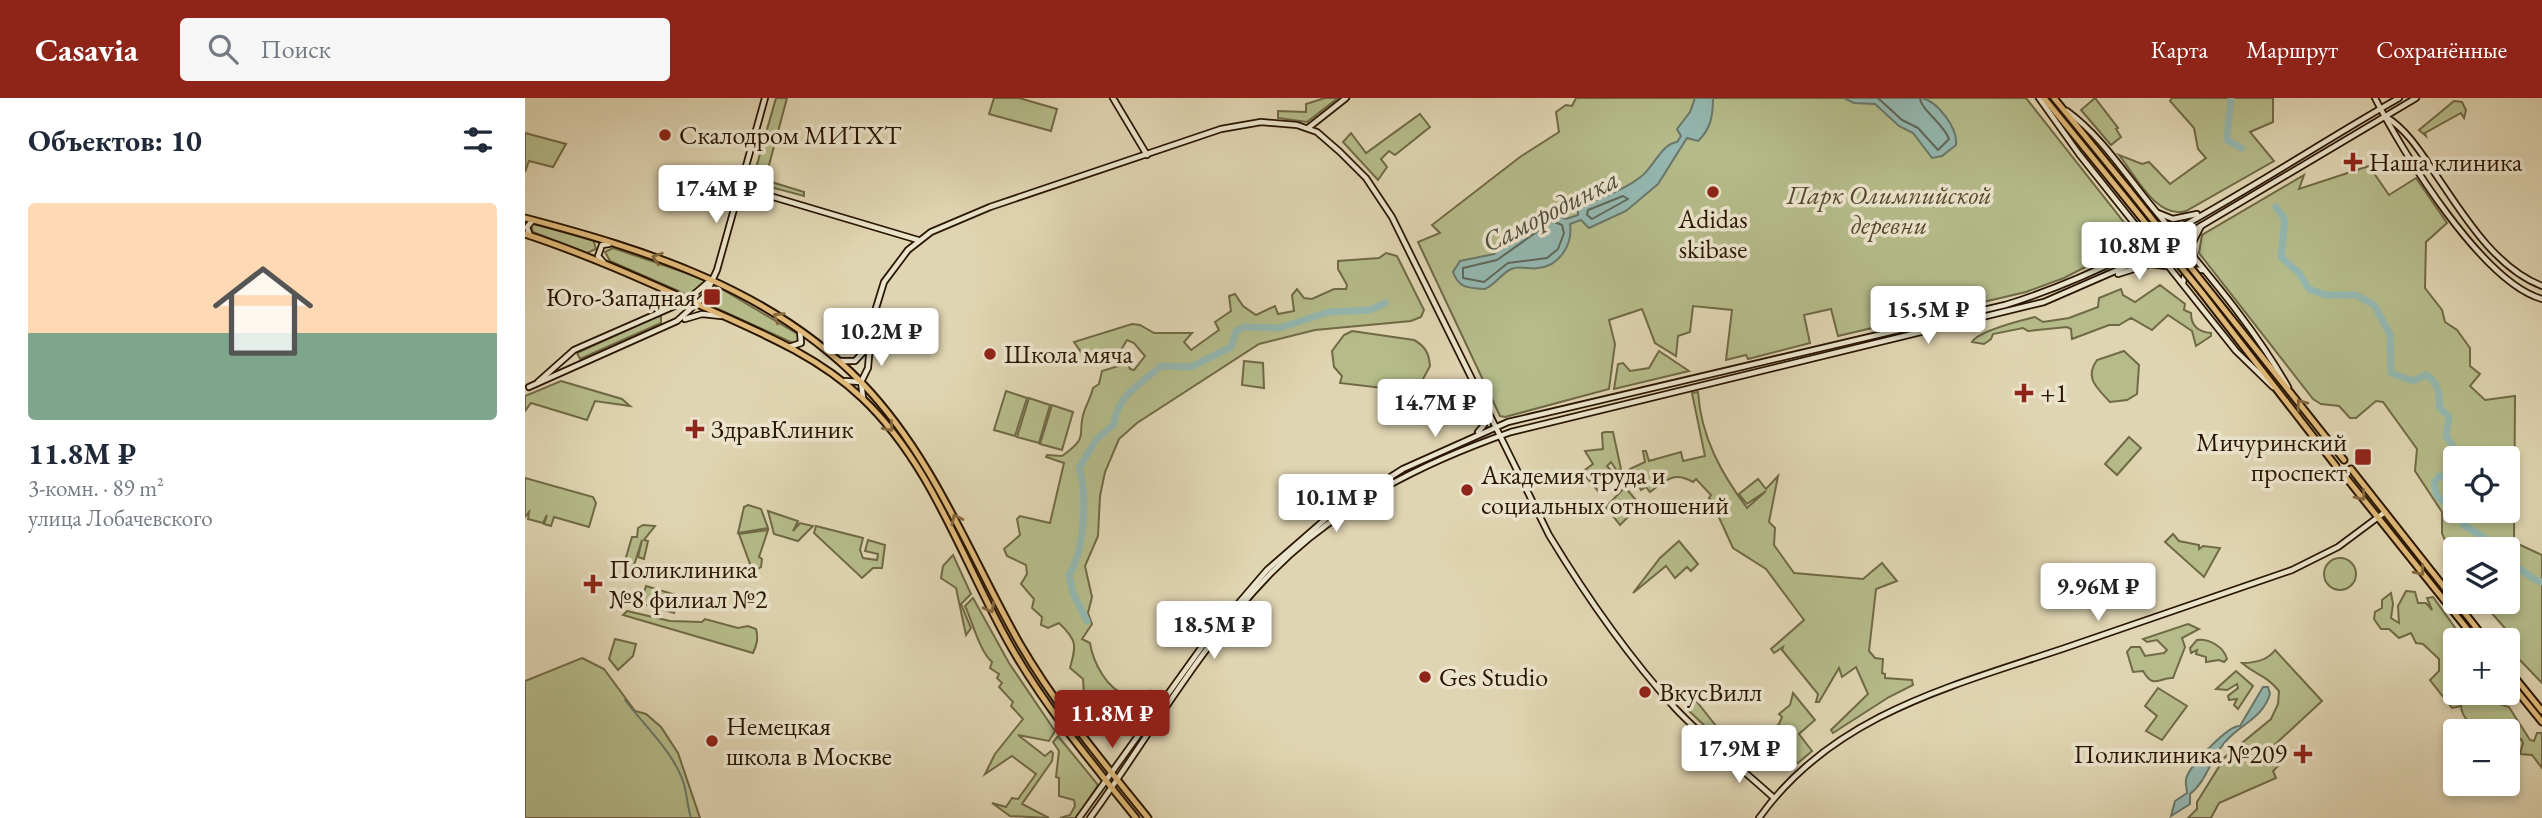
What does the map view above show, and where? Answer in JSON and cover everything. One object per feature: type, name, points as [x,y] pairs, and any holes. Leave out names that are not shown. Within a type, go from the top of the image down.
[{"type":"main road","points":[[677,321],[698,305],[713,278],[765,98]]},
{"type":"main road","points":[[1114,98],[1147,155]]},
{"type":"main road","points":[[1308,128],[1346,98]]},
{"type":"main road","points":[[2041,98],[2202,293],[2336,466]]},
{"type":"main road","points":[[2041,98],[2169,268],[2236,351],[2276,390]]},
{"type":"main road","points":[[2054,98],[2344,460]]},
{"type":"main road","points":[[2375,98],[2387,124],[2487,262],[2512,285],[2542,299]]},
{"type":"main road","points":[[1079,818],[1219,624],[1283,555],[1362,493],[1430,455],[1496,427],[2005,305],[2066,285],[2172,231],[2399,98]]},
{"type":"main road","points":[[2110,276],[2157,252],[2416,98]]},
{"type":"main road","points":[[2061,106],[2089,130],[2172,231],[2257,338],[2288,387]]},
{"type":"main road","points":[[2385,117],[2418,149],[2494,251],[2517,273],[2542,286]]},
{"type":"main road","points":[[863,398],[861,382],[868,368],[875,305],[884,282],[901,257],[918,240],[990,207],[1240,124],[1281,123],[1308,128],[1350,162],[1392,217],[1549,535],[1580,584],[1632,657],[1686,718],[1773,798]]},
{"type":"main road","points":[[740,187],[918,240]]},
{"type":"main road","points":[[2127,214],[2135,218],[2143,216],[2147,208],[2145,199]]},
{"type":"main road","points":[[2156,212],[2173,219],[2204,212]]},
{"type":"main road","points":[[525,218],[617,245],[713,278],[800,331],[861,382],[925,463],[1021,645],[1065,712],[1148,818]]},
{"type":"main road","points":[[536,221],[527,225],[527,235],[688,300],[788,347],[841,379],[863,398],[892,430],[918,467],[1012,649],[1044,699],[1136,818]]},
{"type":"main road","points":[[2131,253],[2139,236],[2132,221]]},
{"type":"main road","points":[[2195,261],[2192,244],[2203,224]]},
{"type":"main road","points":[[610,267],[599,259],[597,250],[604,244],[617,245]]},
{"type":"main road","points":[[1090,818],[1211,645],[1253,593],[1286,559],[1324,527],[1381,489],[1431,463],[1500,436],[2007,313],[2150,264],[2169,268]]},
{"type":"main road","points":[[2183,284],[2186,269],[2203,270]]},
{"type":"main road","points":[[527,388],[545,378],[577,349],[688,300],[713,278]]},
{"type":"main road","points":[[658,313],[665,306],[667,298],[659,288]]},
{"type":"main road","points":[[527,388],[677,321],[702,314],[723,316]]},
{"type":"main road","points":[[788,347],[801,343],[800,331]]},
{"type":"main road","points":[[837,361],[859,359],[870,343]]},
{"type":"main road","points":[[841,379],[861,382]]},
{"type":"main road","points":[[1475,435],[1484,425],[1486,407]]},
{"type":"main road","points":[[2351,469],[2443,586]]},
{"type":"main road","points":[[2344,475],[2466,628]]},
{"type":"main road","points":[[1759,818],[1773,798],[1839,741],[1896,707],[2304,565],[2345,542],[2385,512]]},
{"type":"main road","points":[[2465,614],[2477,628]]},
{"type":"main road","points":[[2520,684],[2542,711]]},
{"type":"main road","points":[[2520,695],[2542,722]]},
{"type":"green space","points":[[776,98],[787,98],[765,180],[804,192],[804,196],[752,182]]},
{"type":"green space","points":[[994,98],[1019,98],[1057,109],[1051,131],[989,114]]},
{"type":"green space","points":[[1325,98],[1338,98],[1307,122],[1278,118],[1278,111],[1306,112],[1306,104]]},
{"type":"green space","name":"Парк Олимпийской деревни","points":[[1576,98],[2026,98],[2126,225],[2132,243],[2064,278],[2026,292],[1838,336],[1831,309],[1804,315],[1810,343],[1748,359],[1746,355],[1726,360],[1732,310],[1693,306],[1690,332],[1678,336],[1676,356],[1655,343],[1642,309],[1609,320],[1615,344],[1609,389],[1505,417],[1500,416],[1418,242],[1440,233],[1432,225],[1520,157],[1559,132],[1556,112],[1566,105],[1572,106]]},
{"type":"green space","points":[[2095,98],[2118,128],[2116,129],[2121,137],[2111,145],[2081,110]]},
{"type":"green space","points":[[2172,98],[2273,98],[2273,122],[2250,132],[2274,161],[2186,211],[2175,212],[2156,203],[2119,155],[2142,164],[2149,162],[2170,184],[2206,158],[2198,149],[2194,128],[2170,101]]},
{"type":"green space","points":[[2454,101],[2462,102],[2466,110],[2464,118],[2461,113],[2425,133],[2426,136],[2419,130]]},
{"type":"green space","points":[[1420,114],[1430,127],[1395,155],[1389,151],[1381,159],[1387,167],[1378,180],[1343,142],[1351,133],[1366,153]]},
{"type":"green space","points":[[525,133],[566,144],[553,167],[529,161],[525,172]]},
{"type":"green space","points":[[2369,166],[2389,195],[2416,178],[2447,223],[2426,242],[2425,288],[2442,310],[2445,322],[2457,330],[2470,348],[2470,366],[2480,374],[2470,386],[2485,400],[2515,396],[2515,446],[2443,446],[2443,523],[2514,523],[2514,537],[2444,537],[2442,512],[2415,471],[2417,449],[2383,402],[2376,401],[2356,418],[2350,418],[2339,406],[2321,404],[2313,399],[2199,253],[2202,235],[2304,175],[2299,189]]},
{"type":"green space","points":[[536,223],[593,239],[596,249],[587,253],[533,232],[531,225]]},
{"type":"green space","points":[[613,248],[704,279],[705,282],[692,293],[685,294],[610,261],[605,252]]},
{"type":"green space","points":[[1386,253],[1397,256],[1424,310],[1421,317],[1411,321],[1315,330],[1259,344],[1137,423],[1119,439],[1105,472],[1100,496],[1098,536],[1085,566],[1092,597],[1088,613],[1092,624],[1082,639],[1090,643],[1098,666],[1113,687],[1127,695],[1143,699],[1151,690],[1137,711],[1129,708],[1122,710],[1116,704],[1105,702],[1100,695],[1084,694],[1083,679],[1070,668],[1074,644],[1070,635],[1059,623],[1048,628],[1041,625],[1042,617],[1032,608],[1034,599],[1021,584],[1027,574],[1026,565],[1007,556],[1004,549],[1020,535],[1017,519],[1020,516],[1050,523],[1064,463],[1046,457],[1062,456],[1080,439],[1082,418],[1093,388],[1099,384],[1102,371],[1122,365],[1126,358],[1130,369],[1134,370],[1145,356],[1134,343],[1127,340],[1121,350],[1086,359],[1074,342],[1132,324],[1140,325],[1154,333],[1192,333],[1184,342],[1191,350],[1219,330],[1215,322],[1231,311],[1229,296],[1235,294],[1243,306],[1256,315],[1275,306],[1278,314],[1294,311],[1292,295],[1297,289],[1304,298],[1312,299],[1334,289],[1346,289],[1347,285],[1338,269],[1338,261],[1379,258]]},
{"type":"green space","points":[[715,285],[801,336],[800,341],[793,343],[705,303]]},
{"type":"green space","points":[[2160,285],[2185,304],[2184,310],[2191,313],[2196,328],[2211,333],[2211,336],[2196,346],[2192,331],[2168,315],[2152,330],[2131,318],[2119,325],[2109,325],[2072,339],[2071,329],[2067,327],[2028,331],[2023,328],[1993,334],[1984,344],[1972,342],[1990,330],[2035,317],[2043,322],[2069,318],[2098,307],[2099,298],[2121,289],[2123,295],[2135,302]]},
{"type":"green space","points":[[658,316],[661,317],[661,323],[580,359],[577,353]]},
{"type":"green space","points":[[1352,331],[1414,340],[1424,347],[1430,366],[1416,392],[1340,383],[1342,376],[1334,367],[1332,351],[1344,335]]},
{"type":"green space","points":[[1659,351],[1689,371],[1614,389],[1618,364],[1623,363],[1630,371],[1649,368]]},
{"type":"green space","points":[[2124,351],[2139,365],[2137,394],[2127,400],[2110,402],[2092,378],[2093,366],[2097,360]]},
{"type":"green space","points":[[1244,361],[1263,363],[1264,388],[1242,385]]},
{"type":"green space","points":[[561,381],[622,399],[630,406],[595,401],[587,420],[531,403],[525,411],[525,396]]},
{"type":"green space","points":[[1006,391],[1027,398],[1015,436],[994,430]]},
{"type":"green space","points":[[1698,392],[1703,424],[1714,454],[1747,508],[1766,491],[1747,504],[1739,494],[1758,479],[1766,489],[1778,476],[1769,522],[1775,528],[1774,545],[1794,573],[1863,579],[1882,563],[1897,581],[1876,589],[1869,651],[1875,658],[1883,659],[1882,673],[1885,678],[1912,680],[1913,685],[1833,733],[1831,730],[1868,694],[1856,667],[1842,677],[1839,668],[1819,702],[1816,702],[1818,694],[1782,650],[1783,647],[1774,653],[1771,649],[1804,620],[1766,569],[1733,548],[1716,511],[1718,509],[1709,498],[1711,495],[1696,479],[1693,482],[1680,477],[1670,478],[1650,492],[1646,487],[1641,490],[1630,469],[1645,462],[1643,451],[1646,451],[1649,461],[1681,452],[1683,461],[1705,456],[1692,393]]},
{"type":"green space","points":[[1029,398],[1050,405],[1039,443],[1017,437]]},
{"type":"green space","points":[[1052,405],[1073,412],[1062,450],[1040,444]]},
{"type":"green space","points":[[1613,432],[1621,469],[1617,471],[1611,462],[1607,466],[1615,475],[1598,491],[1582,472],[1593,464],[1585,451],[1603,449],[1602,433]]},
{"type":"green space","points":[[2129,437],[2141,448],[2117,475],[2105,464]]},
{"type":"green space","points":[[525,478],[593,497],[596,503],[589,527],[554,517],[551,526],[544,524],[547,515],[543,523],[528,519],[529,512],[525,517]]},
{"type":"green space","points":[[1625,487],[1640,505],[1620,525],[1606,507]]},
{"type":"green space","points":[[748,505],[761,509],[768,528],[738,533],[744,507]]},
{"type":"green space","points":[[768,511],[798,521],[793,531],[800,523],[813,526],[798,541],[774,534]]},
{"type":"green space","points":[[643,525],[655,526],[644,540],[648,541],[644,559],[638,557],[642,540],[632,572],[625,569],[624,564],[632,537],[637,537],[638,528]]},
{"type":"green space","points":[[816,526],[863,538],[860,550],[863,558],[877,560],[878,554],[865,551],[868,540],[885,545],[882,568],[873,568],[862,578],[814,533]]},
{"type":"green space","points":[[768,530],[759,557],[762,559],[761,567],[753,572],[739,534]]},
{"type":"green space","points":[[2173,534],[2179,541],[2199,545],[2199,549],[2203,546],[2220,548],[2204,577],[2165,542]]},
{"type":"green space","points":[[1679,541],[1698,564],[1691,571],[1687,567],[1675,578],[1666,566],[1633,593],[1660,558]]},
{"type":"green space","points":[[2520,545],[2542,555],[2542,683],[2520,660],[2520,628],[2505,628],[2493,614],[2520,614]]},
{"type":"green space","points":[[953,555],[971,594],[961,604],[971,628],[966,635],[956,588],[941,578],[943,566]]},
{"type":"green space","points":[[2340,558],[2351,563],[2356,574],[2351,585],[2340,590],[2329,585],[2324,574],[2329,563]]},
{"type":"green space","points":[[646,586],[679,596],[674,613],[641,603]]},
{"type":"green space","points":[[2406,591],[2415,592],[2418,603],[2426,603],[2432,610],[2427,598],[2433,597],[2455,628],[2443,628],[2443,697],[2430,680],[2439,671],[2439,659],[2423,644],[2416,643],[2411,633],[2399,638],[2389,629],[2381,629],[2374,619],[2375,612],[2382,608],[2382,600],[2391,593],[2391,618],[2399,623],[2398,606]]},
{"type":"green space","points":[[973,598],[1009,663],[1055,731],[1049,741],[1018,735],[1045,756],[1051,751],[1053,753],[1052,761],[1022,804],[1049,818],[1010,816],[992,803],[1006,807],[1012,798],[1018,799],[1036,774],[1012,756],[985,774],[995,754],[1023,719],[1011,706],[1013,702],[999,687],[1002,683],[997,678],[999,674],[990,668],[992,662],[983,651],[965,606]]},
{"type":"green space","points":[[627,611],[670,621],[702,622],[705,619],[738,628],[748,626],[756,629],[756,644],[753,653],[623,615]]},
{"type":"green space","points":[[2188,624],[2199,629],[2182,638],[2185,647],[2173,678],[2154,681],[2143,671],[2133,672],[2127,652],[2131,647],[2140,647],[2145,656],[2164,653],[2167,650],[2157,640],[2147,642],[2143,639]]},
{"type":"green space","points":[[615,639],[636,644],[633,656],[618,670],[609,659]]},
{"type":"green space","points":[[2197,640],[2215,644],[2227,659],[2224,662],[2206,662],[2206,657],[2196,654],[2197,650],[2191,653],[2190,648]]},
{"type":"green space","points":[[2275,650],[2322,701],[2268,751],[2278,766],[2273,771],[2276,778],[2219,803],[2211,818],[2188,818],[2197,809],[2197,802],[2225,757],[2271,719],[2278,704],[2279,691],[2242,663],[2260,660]]},
{"type":"green space","points":[[582,658],[604,669],[635,711],[646,714],[661,727],[678,753],[700,818],[525,818],[525,681]]},
{"type":"green space","points":[[2236,671],[2253,686],[2238,709],[2234,705],[2237,699],[2229,700],[2228,696],[2238,688],[2237,684],[2227,690],[2216,689]]},
{"type":"green space","points":[[2158,688],[2187,706],[2162,740],[2146,731],[2157,716],[2145,706]]},
{"type":"green space","points":[[1793,693],[1815,720],[1799,734],[1812,751],[1798,763],[1767,744],[1751,758],[1749,768],[1687,709],[1691,701],[1697,702],[1728,741],[1735,737],[1740,742],[1735,747],[1744,754],[1779,724],[1782,717],[1779,714],[1790,705]]},
{"type":"green space","points":[[2450,705],[2502,705],[2509,707],[2517,719],[2467,719],[2461,706],[2452,708]]},
{"type":"green space","points":[[2520,724],[2530,740],[2534,741],[2537,733],[2542,733],[2542,768],[2532,755],[2520,754],[2523,743]]},
{"type":"green space","points":[[1058,736],[1098,785],[1076,818],[1060,818],[1070,815],[1075,806],[1074,800],[1059,796],[1059,778],[1056,777],[1059,751],[1053,742]]},
{"type":"water","points":[[1695,98],[1713,98],[1712,116],[1706,132],[1698,141],[1687,138],[1658,184],[1626,211],[1589,228],[1581,220],[1570,224],[1569,239],[1563,253],[1546,266],[1511,269],[1485,289],[1469,288],[1458,282],[1453,272],[1460,261],[1494,254],[1547,215],[1552,213],[1566,219],[1578,215],[1578,208],[1636,181],[1667,146],[1677,142],[1681,136],[1677,129],[1690,112]]},
{"type":"water","points":[[1844,98],[1928,100],[1950,124],[1956,145],[1942,156],[1932,158],[1913,133],[1899,126],[1875,104],[1854,103]]},
{"type":"water","points":[[2263,687],[2268,687],[2270,694],[2262,709],[2232,735],[2216,754],[2201,782],[2190,794],[2190,804],[2171,816],[2175,801],[2187,793],[2186,780],[2190,770],[2219,738],[2234,727],[2240,726]]},
{"type":"waterway","points":[[2231,98],[2227,140],[2241,148]]},
{"type":"waterway","points":[[2276,207],[2285,220],[2281,257],[2299,273],[2309,289],[2326,295],[2356,295],[2374,305],[2390,334],[2391,373],[2413,381],[2426,375],[2433,381],[2438,393],[2439,407],[2449,417],[2446,436],[2453,446]]},
{"type":"waterway","name":"Самородинка","points":[[1087,621],[1073,593],[1069,575],[1078,552],[1083,523],[1082,479],[1079,468],[1096,440],[1114,424],[1120,405],[1131,391],[1161,366],[1191,367],[1231,347],[1236,331],[1245,327],[1279,328],[1329,312],[1370,310],[1385,303]]},
{"type":"waterway","points":[[2443,477],[2439,476],[2434,483],[2437,496],[2443,501]]},
{"type":"waterway","points":[[2463,523],[2483,537]]},
{"type":"waterway","points":[[2520,569],[2542,582]]},
{"type":"waterway","points":[[625,700],[665,749],[678,770],[691,818]]},
{"type":"place","name":"Скалодром МИТХТ","points":[[665,135]]},
{"type":"place","name":"Наша клиника","points":[[2353,162]]},
{"type":"place","name":"Adidas skibase","points":[[1713,192]]},
{"type":"place","name":"Юго-Западная","points":[[712,297]]},
{"type":"place","name":"Школа мяча","points":[[990,354]]},
{"type":"place","name":"+1","points":[[2024,393]]},
{"type":"place","name":"ЗдравКлиник","points":[[695,429]]},
{"type":"place","name":"Мичуринский проспект","points":[[2363,457]]},
{"type":"place","name":"Академия труда и социальных отношений","points":[[1467,490]]},
{"type":"place","name":"Поликлиника №8 филиал №2","points":[[593,584]]},
{"type":"place","name":"Ges Studio","points":[[1425,677]]},
{"type":"place","name":"ВкусВилл","points":[[1645,692]]},
{"type":"place","name":"Немецкая школа в Москве","points":[[712,741]]},
{"type":"place","name":"Поликлиника №209","points":[[2303,754]]}]
